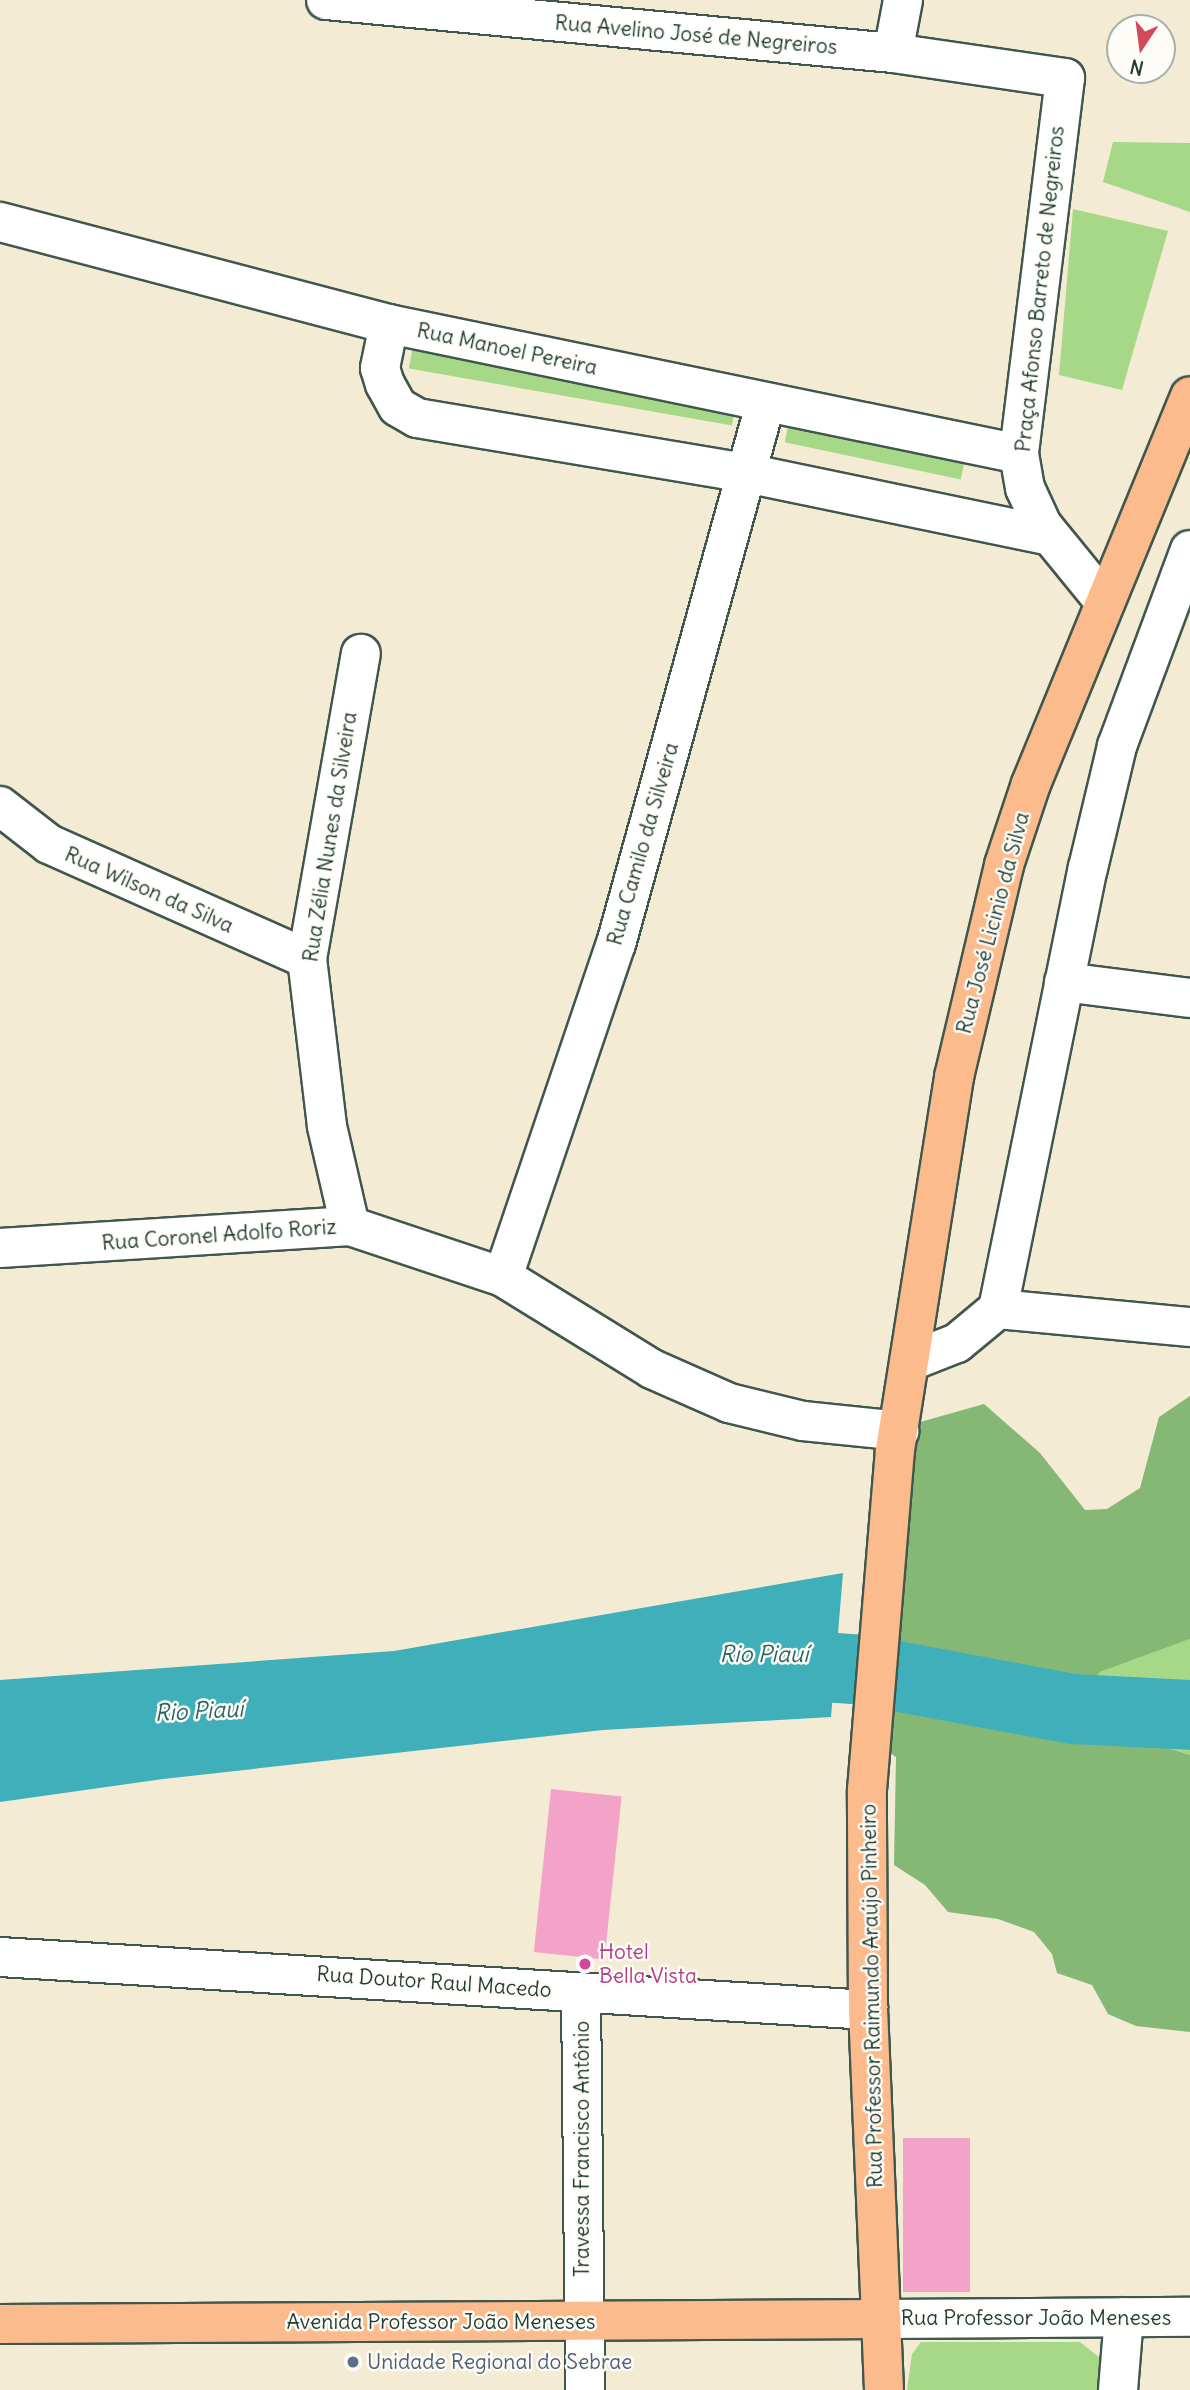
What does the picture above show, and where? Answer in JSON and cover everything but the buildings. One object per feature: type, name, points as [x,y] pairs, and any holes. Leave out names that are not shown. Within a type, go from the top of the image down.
[{"type":"main road","name":"Rua José Licinio da Silva","points":[[893,1476],[954,1077],[1004,865],[1031,784],[1190,396]]},
{"type":"main road","name":"Rua Professor Raimundo Araújo Pinheiro","points":[[884,2390],[867,2010],[867,1790],[893,1476]]},
{"type":"main road","name":"Avenida Professor João Meneses","points":[[0,2324],[882,2319]]},
{"type":"street","name":"Rua Avelino José de Negreiros","points":[[326,0],[893,53],[1065,78]]},
{"type":"street","points":[[893,53],[903,0]]},
{"type":"street","name":"Praça Afonso Barreto de Negreiros","points":[[1065,78],[1019,454],[1031,506],[1049,536],[1104,601]]},
{"type":"street","name":"Rua Manoel Pereira","points":[[0,222],[389,324],[765,405],[1019,454]]},
{"type":"street","points":[[389,324],[380,368],[385,384],[398,407],[416,418],[746,473],[1049,536]]},
{"type":"street","name":"Rua Camilo da Silveira","points":[[503,1277],[615,944],[765,405]]},
{"type":"street","points":[[911,1361],[957,1343],[998,1309],[1064,982],[1117,746],[1190,550]]},
{"type":"street","name":"Rua Zélia Nunes da Silveira","points":[[351,1226],[327,1126],[311,1021],[307,959],[361,654]]},
{"type":"street","name":"Rua Wilson da Silva","points":[[0,807],[49,844],[307,959]]},
{"type":"street","points":[[1064,982],[1190,998]]},
{"type":"street","name":"Rua Coronel Adolfo Roriz","points":[[0,1248],[351,1226],[503,1277],[652,1369],[729,1404],[803,1421],[899,1431]]},
{"type":"street","points":[[998,1309],[1190,1327]]},
{"type":"street","name":"Rua Doutor Raul Macedo","points":[[0,1956],[867,2010]]},
{"type":"street","name":"Travessa Francisco Antônio","points":[[581,1992],[584,2390]]},
{"type":"street","points":[[1118,2390],[1124,2317]]},
{"type":"street","name":"Rua Professor João Meneses","points":[[882,2319],[1190,2317]]},
{"type":"green space","points":[[1113,142],[1190,143],[1190,212],[1103,182]]},
{"type":"green space","points":[[1073,209],[1168,231],[1122,390],[1059,375]]},
{"type":"green space","points":[[415,334],[738,391],[732,425],[409,368]]},
{"type":"green space","points":[[793,403],[969,440],[961,480],[785,442]]},
{"type":"green space","points":[[1190,1396],[1190,1639],[1100,1672],[1073,1709],[1095,1725],[1190,1755],[1190,2032],[1136,2026],[1108,2014],[1092,1985],[1057,1973],[1052,1954],[1034,1932],[998,1919],[948,1912],[925,1885],[894,1865],[896,1757],[863,1735],[906,1426],[984,1404],[1040,1453],[1085,1510],[1107,1509],[1140,1488],[1159,1417]]},
{"type":"green space","points":[[1190,1639],[1190,1755],[1095,1725],[1073,1709],[1100,1672]]},
{"type":"green space","points":[[921,2342],[1080,2342],[1100,2358],[1102,2390],[907,2390],[912,2354]]},
{"type":"water","name":"Rio Piauí","points":[[843,1573],[831,1717],[603,1730],[163,1779],[0,1802],[0,1680],[394,1651]]},
{"type":"waterway","name":"Rio Piauí","points":[[739,1661],[864,1670],[1073,1709],[1190,1715]]},
{"type":"place","name":"Hotel Bella Vista","points":[[585,1964]]},
{"type":"place","name":"Unidade Regional do Sebrae","points":[[353,2362]]}]
